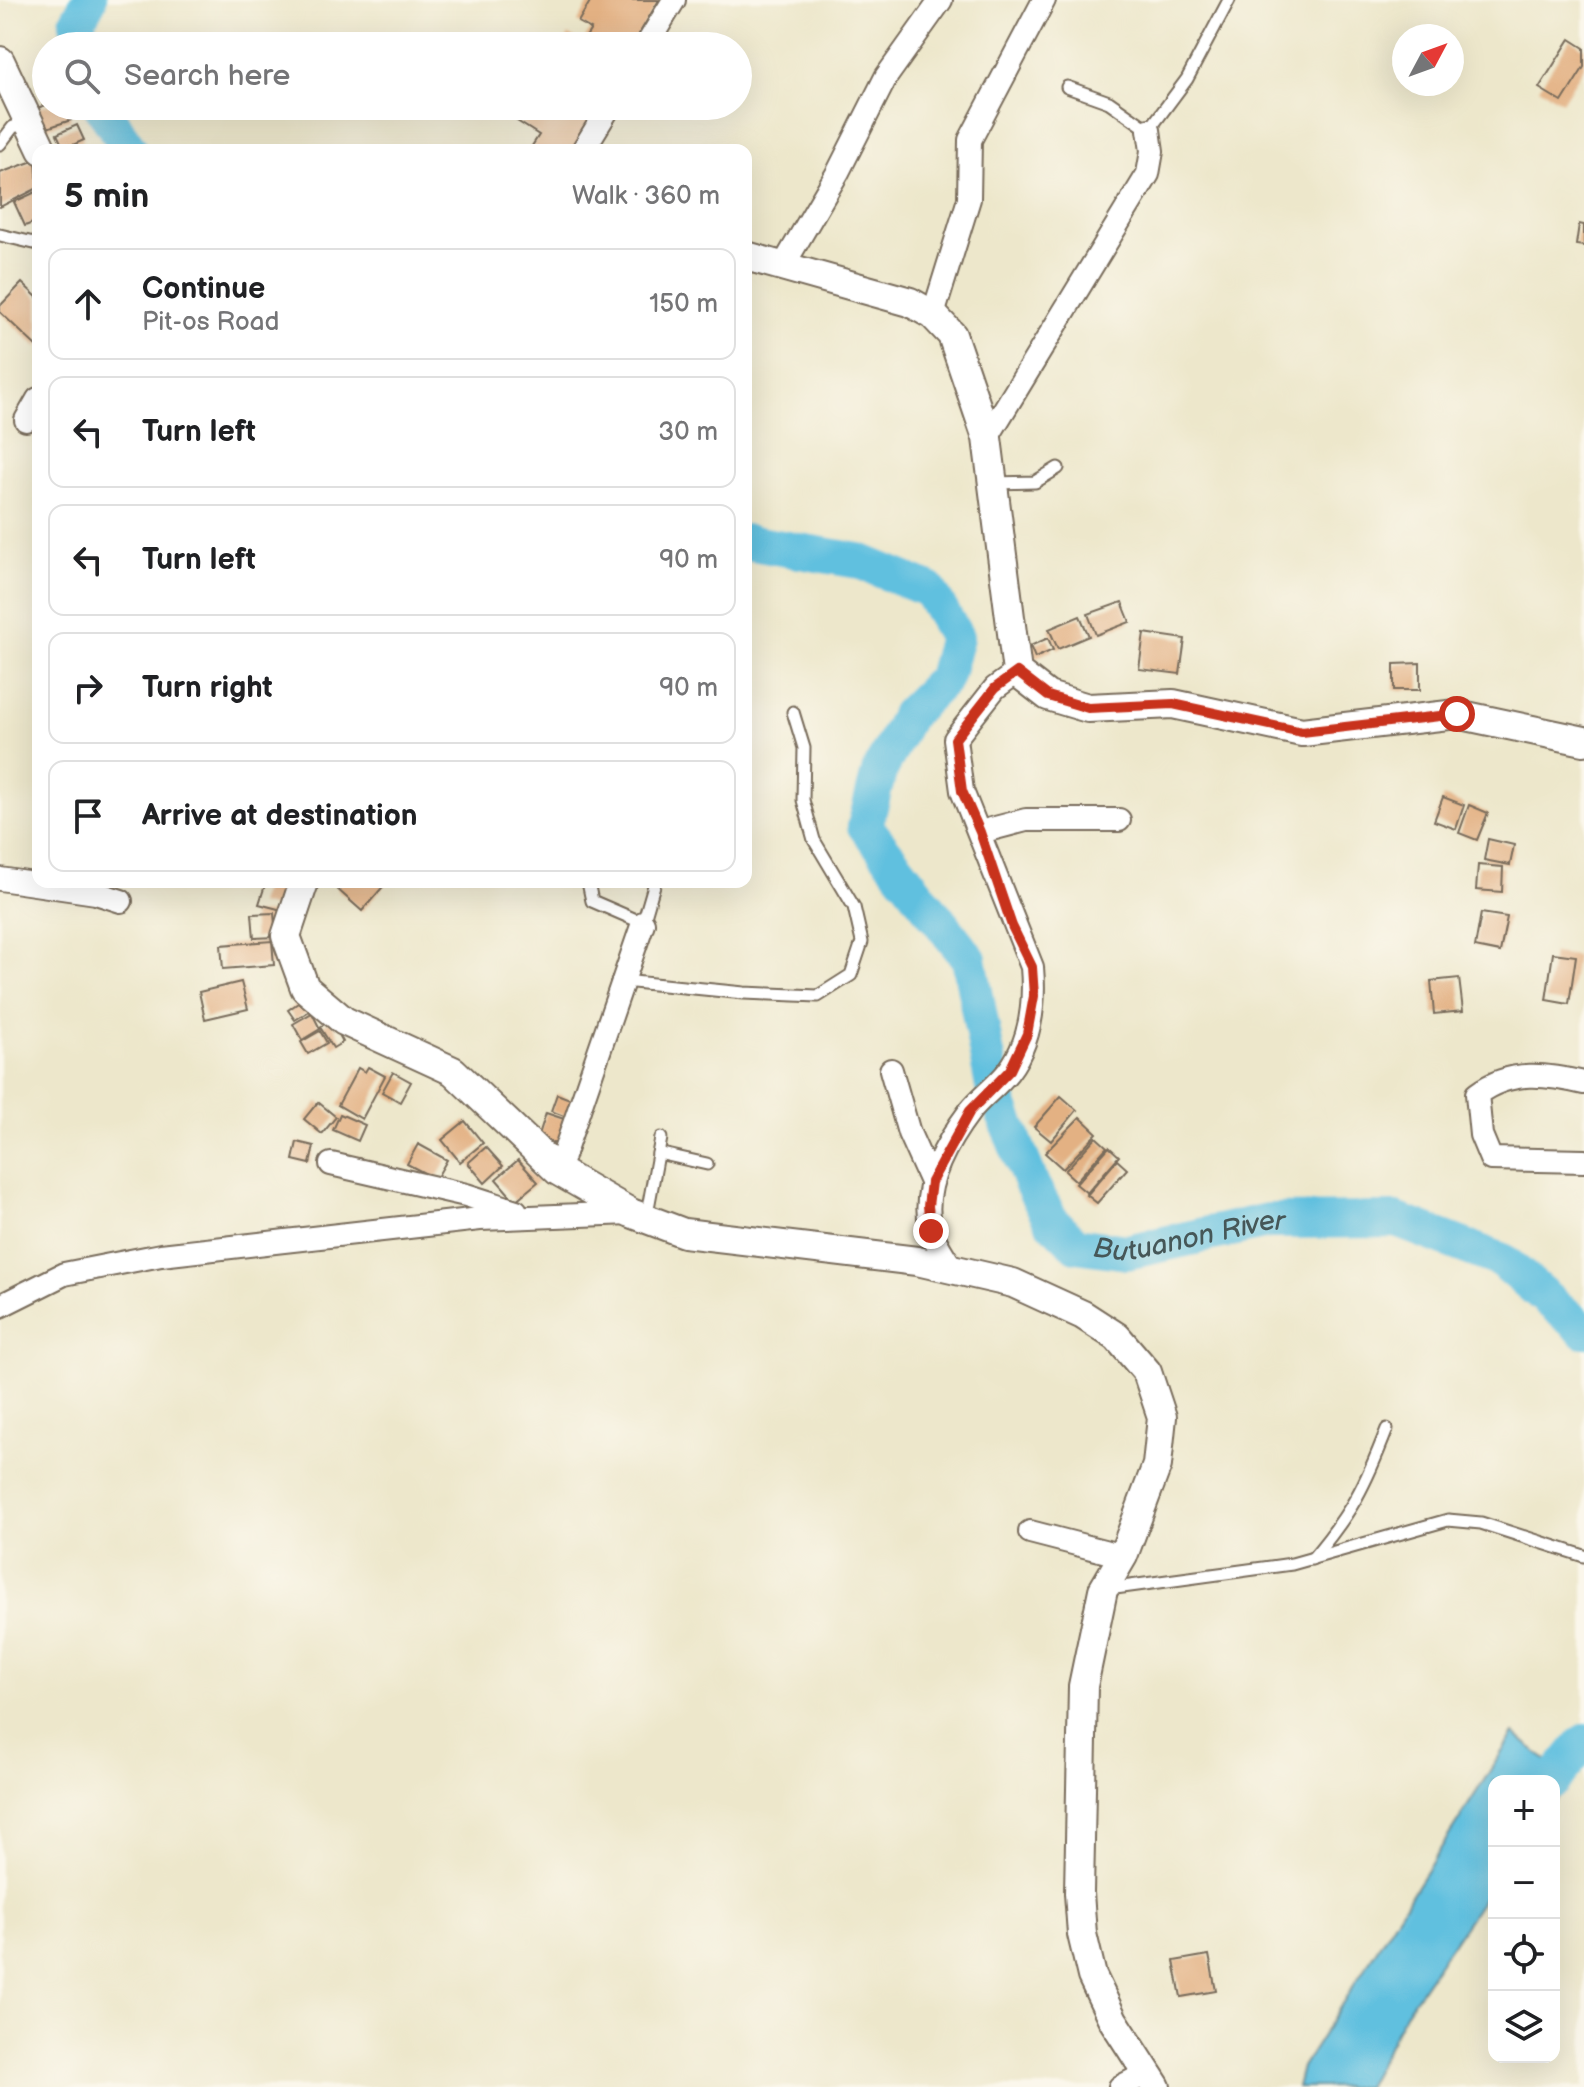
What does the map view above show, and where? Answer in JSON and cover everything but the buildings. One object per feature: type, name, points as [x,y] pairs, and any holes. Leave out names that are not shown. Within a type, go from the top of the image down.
[{"type":"street","points":[[655,32],[674,0]]},
{"type":"street","points":[[783,266],[838,172],[886,77],[941,0]]},
{"type":"street","points":[[933,315],[969,199],[970,140],[1044,0]]},
{"type":"street","points":[[0,61],[39,144]]},
{"type":"street","points":[[587,144],[601,120]]},
{"type":"street","points":[[987,438],[1148,174],[1152,151],[1149,130]]},
{"type":"street","points":[[752,258],[910,302],[933,315],[952,335],[987,438],[1017,672],[1048,696],[1088,708],[1173,704],[1302,732],[1457,714],[1584,741]]},
{"type":"street","points":[[26,420],[32,410]]},
{"type":"street","points":[[951,1267],[931,1231],[928,1206],[931,1182],[970,1111],[1010,1070],[1027,1034],[1034,996],[1032,967],[1012,926],[980,832],[962,791],[955,739],[995,688],[1017,672]]},
{"type":"street","points":[[980,832],[1026,820],[1119,820]]},
{"type":"street","points":[[0,879],[32,884]]},
{"type":"street","points":[[62,888],[96,893],[121,901]]},
{"type":"street","points":[[302,888],[286,936],[305,988],[344,1021],[453,1071],[558,1171],[638,1216],[684,1233],[951,1267],[1013,1283],[1083,1315],[1117,1337],[1147,1372],[1162,1417],[1157,1465],[1123,1556],[1103,1590],[1083,1686],[1079,1893],[1082,1934],[1092,1976],[1113,2020],[1152,2080],[1120,2087]]},
{"type":"street","points":[[558,1171],[643,923]]},
{"type":"street","points":[[891,1070],[909,1133],[931,1182]]},
{"type":"street","points":[[1584,1083],[1544,1073],[1496,1080],[1477,1094],[1481,1135],[1491,1159],[1584,1161]]},
{"type":"street","points":[[331,1164],[466,1195],[528,1217]]},
{"type":"street","points":[[0,1306],[64,1274],[161,1255],[480,1219],[638,1216]]},
{"type":"street","points":[[1030,1532],[1123,1556]]},
{"type":"lane","points":[[1067,87],[1109,102],[1149,130],[1187,79],[1229,0]]},
{"type":"lane","points":[[0,144],[13,127],[30,123]]},
{"type":"lane","points":[[0,235],[32,243]]},
{"type":"lane","points":[[992,483],[1035,482],[1058,468]]},
{"type":"lane","points":[[623,981],[744,993],[818,996],[851,975],[862,942],[854,907],[814,840],[803,800],[804,748],[793,712]]},
{"type":"lane","points":[[589,888],[592,901],[643,923],[653,888]]},
{"type":"lane","points":[[638,1216],[661,1138]]},
{"type":"lane","points":[[658,1153],[707,1164]]},
{"type":"lane","points":[[1312,1559],[1343,1522],[1362,1492],[1387,1429]]},
{"type":"lane","points":[[1103,1590],[1249,1572],[1312,1559],[1448,1520],[1481,1523],[1584,1556]]},
{"type":"water","points":[[1514,1733],[1570,1781],[1560,1794],[1560,1775],[1488,1775],[1488,1891],[1407,2010],[1366,2087],[1297,2087],[1302,2067]]},
{"type":"waterway","name":"Butuanon River","points":[[79,32],[77,22],[89,0]]},
{"type":"waterway","name":"Butuanon River","points":[[110,120],[126,144]]},
{"type":"waterway","name":"Butuanon River","points":[[752,543],[859,561],[929,590],[956,637],[945,678],[908,715],[879,772],[865,826],[969,959],[993,1087],[1032,1185],[1051,1220],[1076,1245],[1127,1252],[1268,1221],[1396,1220],[1503,1261],[1584,1330]]},
{"type":"waterway","name":"Butuanon River","points":[[1557,1775],[1584,1742]]},
{"type":"route","points":[[931,1231],[928,1206],[931,1182],[970,1111],[1010,1070],[1027,1034],[1034,996],[1032,967],[1012,926],[980,832],[962,791],[955,739],[995,688],[1017,672],[1048,696],[1088,708],[1173,704],[1302,732],[1457,714]]}]
